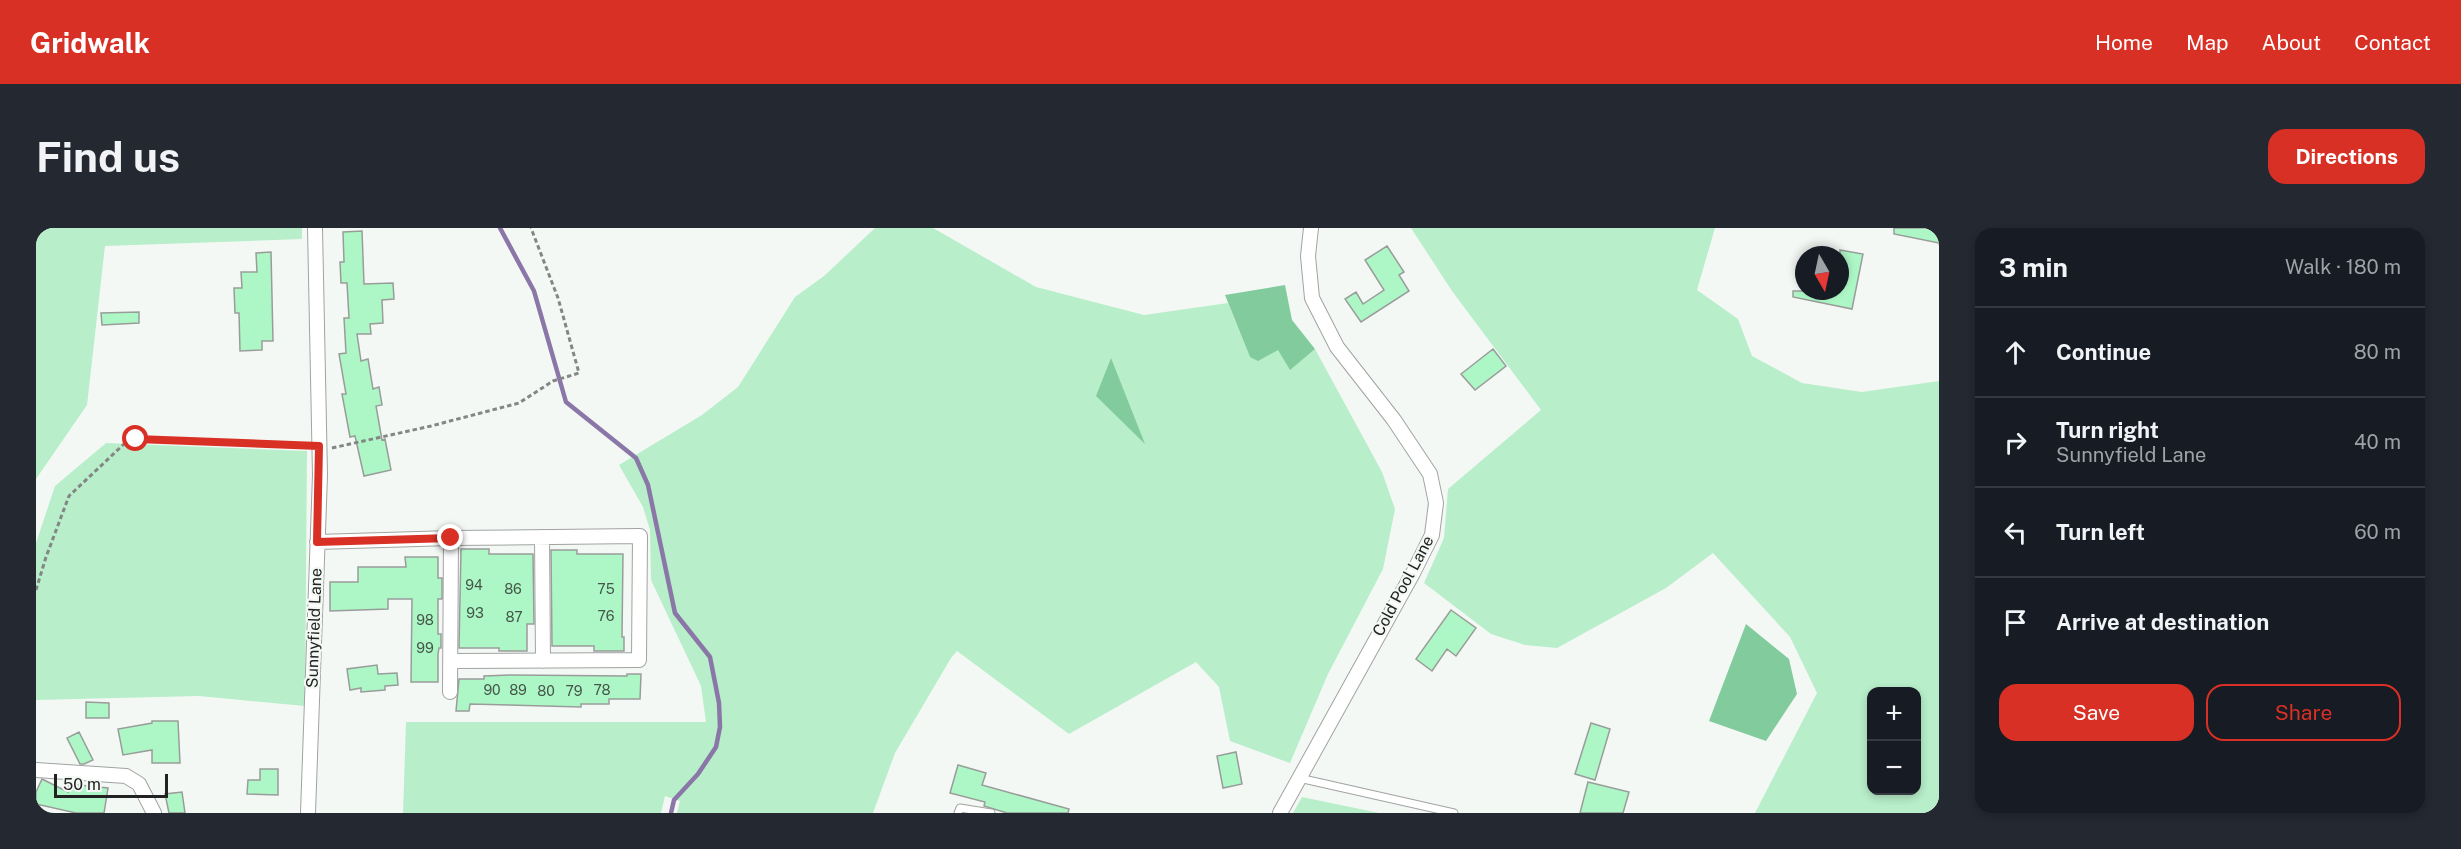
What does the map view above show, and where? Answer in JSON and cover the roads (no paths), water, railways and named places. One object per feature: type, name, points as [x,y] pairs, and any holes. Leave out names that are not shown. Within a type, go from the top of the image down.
[{"type":"street","name":"Sunnyfield Lane","points":[[309,813],[319,446],[315,228]]},
{"type":"street","name":"Cold Pool Lane","points":[[1280,813],[1413,573],[1432,535],[1436,503],[1430,474],[1394,420],[1337,347],[1312,298],[1308,256],[1311,228]]},
{"type":"street","points":[[317,542],[640,536],[639,660],[450,661]]},
{"type":"street","points":[[542,537],[543,661]]},
{"type":"street","points":[[450,692],[451,538]]},
{"type":"street","points":[[36,770],[126,776],[139,784],[154,813]]},
{"type":"lane","points":[[1299,778],[1454,813]]},
{"type":"lane","points":[[958,813],[960,808],[991,813]]},
{"type":"waterway","points":[[500,228],[534,291],[566,402],[636,458],[648,485],[675,613],[710,657],[719,703],[720,727],[716,747],[698,774],[674,800],[671,813]]}]
